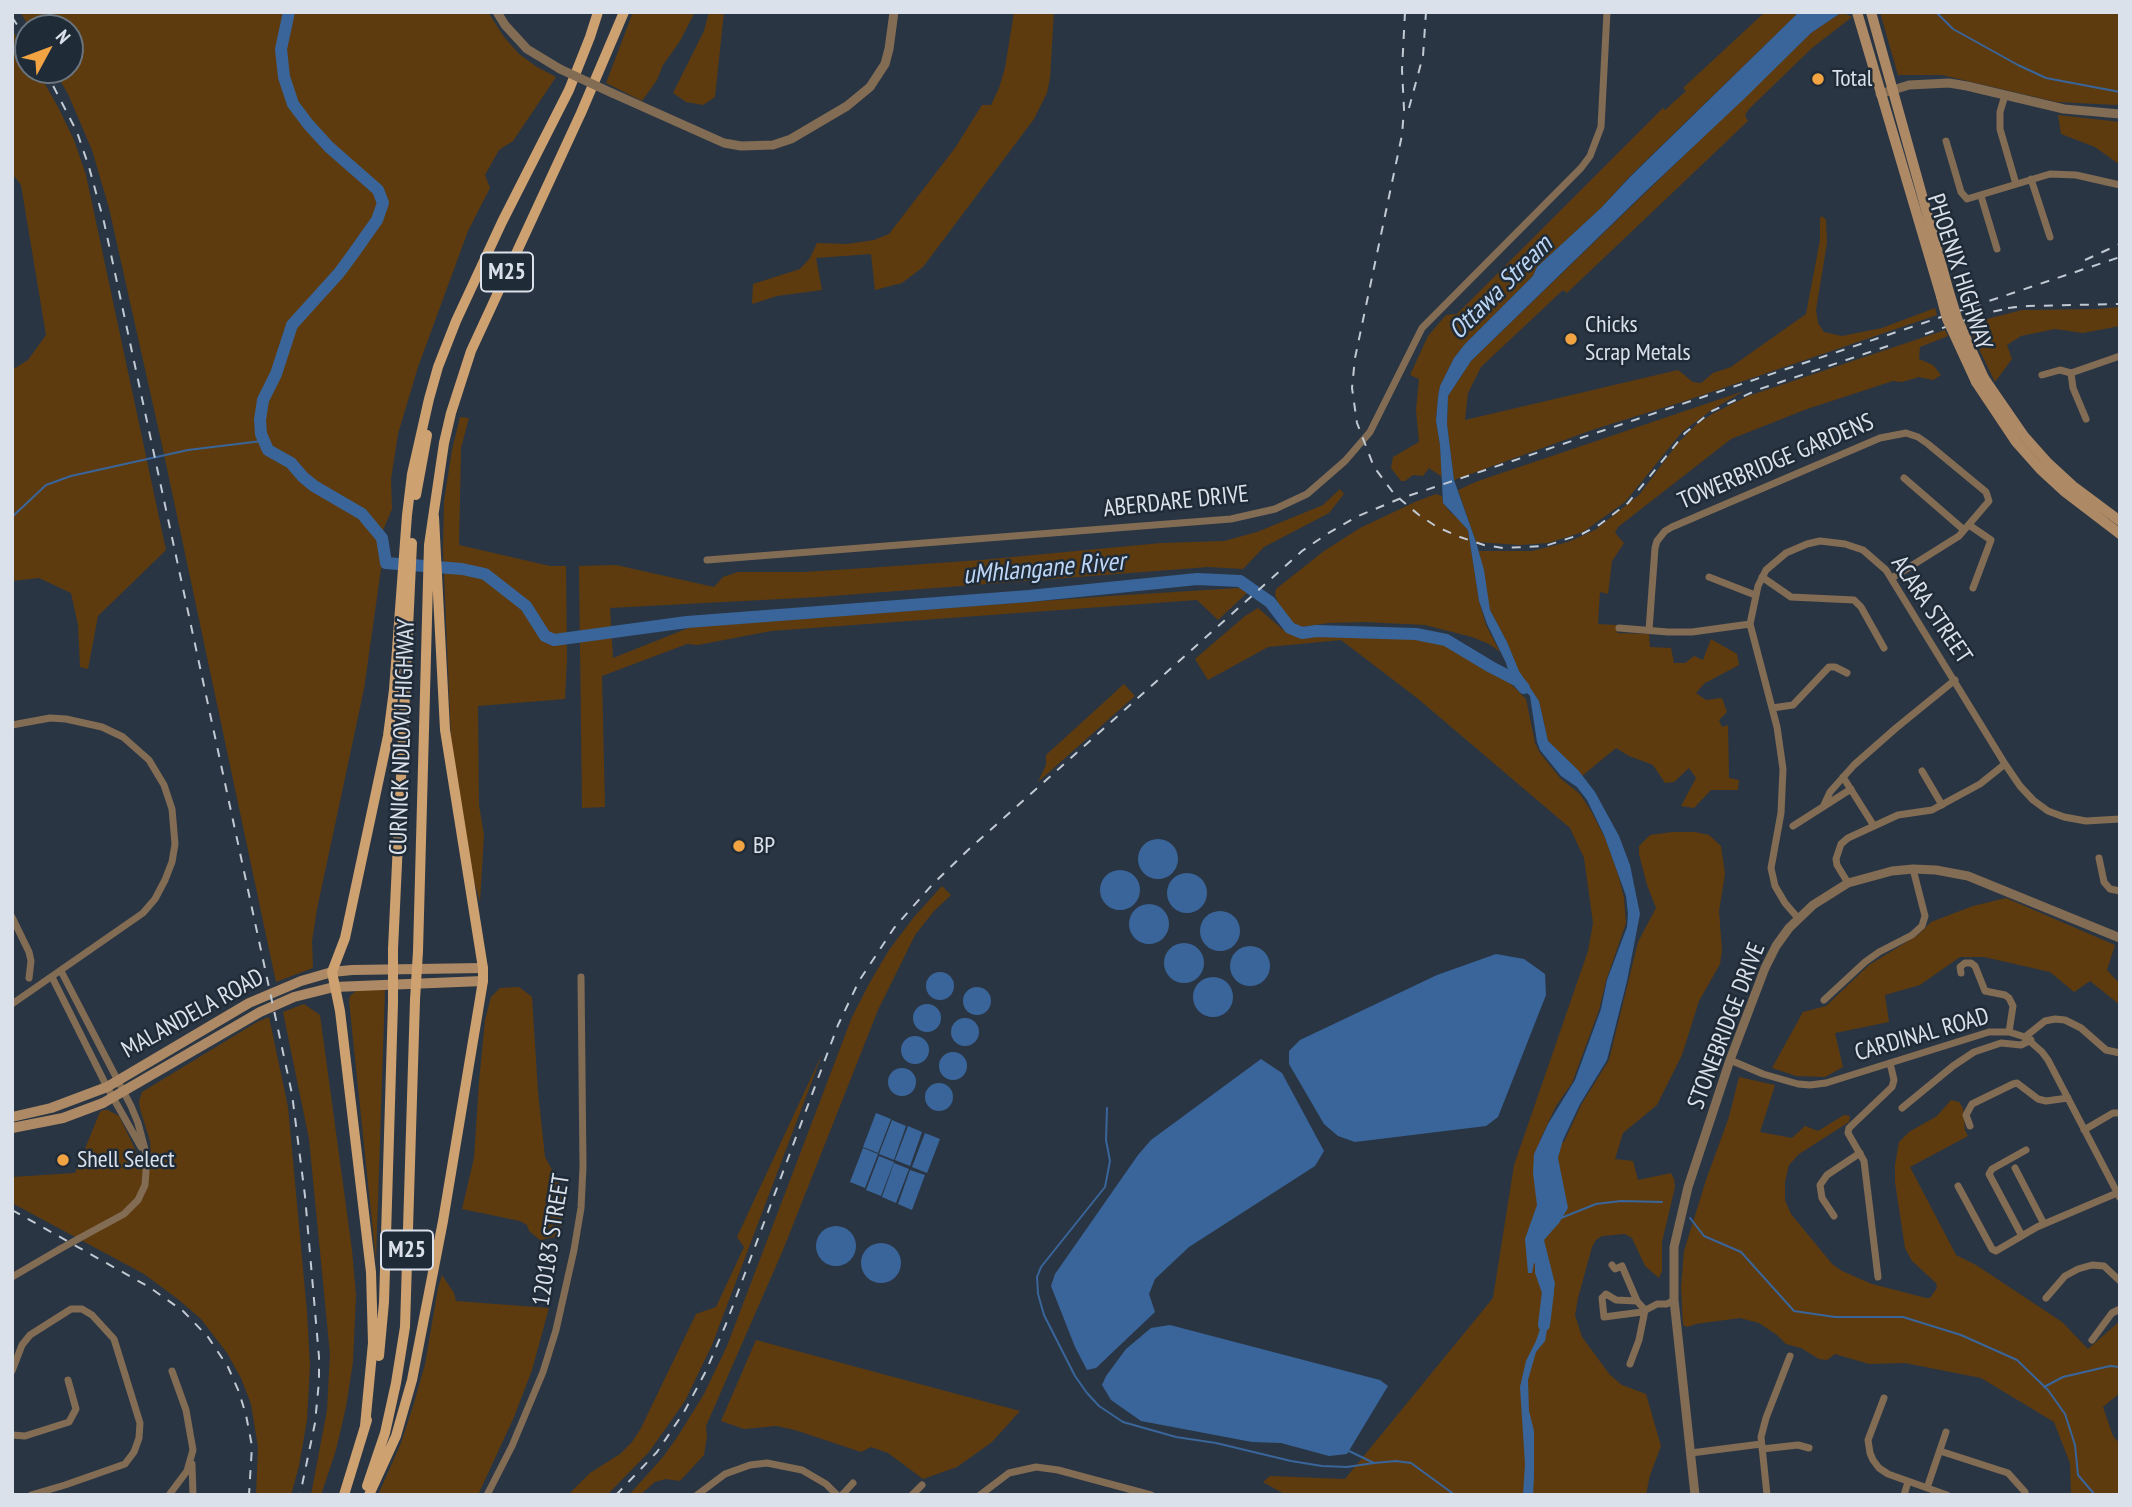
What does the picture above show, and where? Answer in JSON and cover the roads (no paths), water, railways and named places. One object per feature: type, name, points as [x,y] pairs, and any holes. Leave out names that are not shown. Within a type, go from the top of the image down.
[{"type":"main road","points":[[410,516],[414,461],[438,367],[484,259],[569,90],[598,12]]},
{"type":"main road","name":"CURNICK NDLOVU HIGHWAY","points":[[344,1495],[365,1426],[378,1362],[384,1302],[393,949],[410,516],[431,417],[451,352],[484,275],[584,68],[604,12]]},
{"type":"main road","name":"M25","points":[[433,546],[444,443],[471,351],[581,113],[624,12]]},
{"type":"main road","name":"PHOENIX HIGHWAY","points":[[1871,12],[1945,294]]},
{"type":"main road","name":"PHOENIX HIGHWAY","points":[[1857,13],[1880,94],[1945,294],[1980,380],[2015,442],[2074,500],[2120,534]]},
{"type":"main road","name":"PHOENIX HIGHWAY","points":[[1980,380],[2048,463],[2073,486],[2120,521]]},
{"type":"main road","points":[[369,1495],[396,1436],[412,1380],[443,1221],[483,981],[445,730],[433,546]]},
{"type":"main road","name":"CURNICK NDLOVU HIGHWAY","points":[[363,1495],[385,1433],[405,1327],[424,706],[433,546]]},
{"type":"main road","points":[[365,1426],[373,1343],[371,1272],[340,1011],[332,972],[345,938],[388,736],[407,567]]},
{"type":"main road","name":"MALANDELA ROAD","points":[[12,1117],[51,1108],[112,1084],[249,1003],[282,988],[332,972],[483,968]]},
{"type":"main road","name":"MALANDELA ROAD","points":[[12,1128],[62,1118],[114,1098],[260,1012],[294,997],[334,987],[483,981]]},
{"type":"street","points":[[498,12],[505,25],[527,48],[561,69],[724,143],[741,146],[773,145],[791,139],[847,106],[870,87],[884,64],[889,49],[894,12]]},
{"type":"street","name":"ABERDARE DRIVE","points":[[707,560],[1231,519],[1275,509],[1307,494],[1345,461],[1370,432],[1417,336],[1428,321],[1590,156],[1601,127],[1607,12]]},
{"type":"street","points":[[1880,94],[1892,88],[1909,85],[1950,83],[2064,109],[2120,114]]},
{"type":"street","points":[[2005,95],[2000,113],[2000,130],[2015,184]]},
{"type":"street","points":[[1946,141],[1964,197],[1971,199],[2050,174],[2062,173],[2120,185]]},
{"type":"street","points":[[2031,179],[2050,237]]},
{"type":"street","points":[[1981,196],[1997,249]]},
{"type":"street","points":[[2042,375],[2060,370],[2071,373],[2120,356]]},
{"type":"street","points":[[2071,373],[2073,388],[2086,419]]},
{"type":"street","name":"TOWERBRIDGE GARDENS","points":[[1649,630],[1655,548],[1665,531],[1887,436],[1906,433],[1918,437],[1990,498],[1967,528],[1951,542],[1892,578]]},
{"type":"street","points":[[1904,478],[1967,528],[1991,540],[1973,588]]},
{"type":"street","name":"ACARA STREET","points":[[1798,918],[1775,886],[1771,868],[1783,790],[1780,743],[1751,624],[1755,595],[1762,577],[1774,562],[1786,553],[1820,541],[1845,544],[1863,550],[1892,578],[2005,764],[2027,793],[2048,810],[2064,817],[2085,821],[2120,819]]},
{"type":"street","points":[[1709,577],[1755,595]]},
{"type":"street","points":[[1762,577],[1791,597],[1854,600],[1861,607],[1884,648]]},
{"type":"street","points":[[1619,628],[1692,632],[1751,624]]},
{"type":"street","points":[[1772,708],[1793,705],[1829,667],[1847,673]]},
{"type":"street","points":[[1824,806],[1830,792],[1843,777],[1896,728],[1955,680]]},
{"type":"street","points":[[12,725],[50,718],[80,721],[111,730],[123,737],[149,760],[164,785],[175,826],[172,862],[155,899],[144,913],[12,1004]]},
{"type":"street","points":[[1848,883],[1837,865],[1837,853],[1848,838],[1898,815],[1923,813],[1942,805],[1980,783],[2005,764]]},
{"type":"street","points":[[1922,771],[1942,805]]},
{"type":"street","points":[[1843,777],[1874,826]]},
{"type":"street","points":[[1793,826],[1851,789]]},
{"type":"street","points":[[2099,858],[2104,882],[2110,889],[2120,891]]},
{"type":"street","points":[[1824,1000],[1865,962],[1912,935],[1922,926],[1925,916],[1913,869]]},
{"type":"street","name":"STONEBRIDGE DRIVE","points":[[1695,1495],[1674,1300],[1674,1247],[1681,1212],[1730,1060],[1776,946],[1798,918],[1848,883],[1892,871],[1913,869],[1968,876],[2120,938]]},
{"type":"street","points":[[12,917],[29,952],[29,978]]},
{"type":"street","points":[[1961,973],[1961,967],[1965,963],[1971,963],[1975,966],[1985,991],[2005,995],[2011,1001],[2009,1031]]},
{"type":"street","points":[[61,971],[112,1084],[114,1098],[147,1157]]},
{"type":"street","points":[[12,1277],[124,1214],[138,1200],[147,1177],[147,1157],[138,1123],[124,1093],[112,1084],[52,977]]},
{"type":"street","name":"120183 STREET","points":[[487,1495],[512,1446],[543,1371],[574,1250],[583,1167],[581,977]]},
{"type":"street","points":[[1902,1108],[1974,1052],[2001,1043],[2021,1045],[2045,1021],[2065,1020],[2081,1028],[2106,1050],[2120,1053]]},
{"type":"street","name":"CARDINAL ROAD","points":[[1730,1060],[1763,1074],[1810,1085],[1826,1083],[1989,1032],[2009,1031],[2028,1039]]},
{"type":"street","points":[[1958,1186],[1992,1249],[1996,1251],[2044,1224],[2118,1195],[2048,1060],[2028,1039]]},
{"type":"street","points":[[1878,1277],[1864,1161],[1848,1133],[1849,1128],[1892,1087],[1894,1080],[1891,1063]]},
{"type":"street","points":[[1970,1126],[1966,1115],[1972,1104],[2013,1084],[2017,1083],[2038,1100],[2068,1098]]},
{"type":"street","points":[[2084,1130],[2113,1113],[2120,1112]]},
{"type":"street","points":[[2022,1236],[1989,1174],[1992,1168],[2026,1150]]},
{"type":"street","points":[[1834,1216],[1822,1198],[1820,1185],[1827,1175],[1860,1153]]},
{"type":"street","points":[[2015,1168],[2044,1224]]},
{"type":"street","points":[[1612,1265],[1615,1269],[1622,1266],[1637,1301],[1645,1310]]},
{"type":"street","points":[[2046,1298],[2065,1276],[2092,1265],[2104,1266],[2120,1281]]},
{"type":"street","points":[[1637,1301],[1616,1300],[1606,1294],[1602,1298],[1604,1317],[1626,1315],[1674,1300]]},
{"type":"street","points":[[2092,1340],[2112,1313],[2120,1308]]},
{"type":"street","points":[[12,1371],[26,1339],[35,1331],[71,1309],[87,1311],[114,1339],[140,1423],[134,1452],[125,1464],[30,1495]]},
{"type":"street","points":[[1630,1364],[1639,1340],[1645,1310]]},
{"type":"street","points":[[1767,1495],[1761,1446],[1766,1418],[1790,1356]]},
{"type":"street","points":[[172,1371],[190,1423],[193,1495]]},
{"type":"street","points":[[12,1435],[33,1434],[69,1422],[76,1409],[68,1380]]},
{"type":"street","points":[[1884,1398],[1868,1440],[1870,1453],[1879,1468],[1908,1482],[1947,1495]]},
{"type":"street","points":[[1927,1488],[1946,1432]]},
{"type":"street","points":[[1691,1452],[1761,1446],[1798,1445],[1810,1448]]},
{"type":"street","points":[[1940,1451],[2008,1474],[2025,1492]]},
{"type":"street","points":[[169,1495],[187,1471],[191,1460]]},
{"type":"street","points":[[697,1495],[725,1474],[750,1465],[767,1463],[802,1471],[825,1484],[837,1495]]},
{"type":"street","points":[[980,1495],[1009,1473],[1036,1467],[1058,1469],[1151,1495]]},
{"type":"street","points":[[1904,1495],[1908,1482]]},
{"type":"street","points":[[842,1495],[853,1483]]},
{"type":"street","points":[[65,1485],[67,1495]]},
{"type":"street","points":[[912,1495],[922,1485]]},
{"type":"water","points":[[1799,12],[1842,12],[1811,33],[1471,361],[1448,396],[1447,424],[1454,480],[1484,570],[1490,610],[1519,671],[1539,701],[1548,741],[1578,770],[1595,792],[1619,836],[1630,865],[1640,914],[1607,1060],[1580,1104],[1563,1140],[1558,1158],[1568,1208],[1544,1240],[1555,1284],[1545,1341],[1536,1352],[1528,1380],[1529,1411],[1534,1431],[1534,1476],[1533,1495],[1523,1495],[1525,1464],[1520,1387],[1526,1361],[1547,1308],[1545,1280],[1539,1267],[1534,1263],[1532,1273],[1528,1273],[1525,1239],[1537,1205],[1533,1173],[1534,1154],[1548,1124],[1575,1080],[1601,1009],[1607,980],[1627,927],[1628,914],[1626,896],[1604,835],[1587,800],[1577,787],[1561,776],[1540,750],[1530,696],[1510,676],[1479,601],[1468,530],[1443,503],[1436,421],[1440,386],[1454,358],[1465,344],[1533,276],[1537,267],[1601,208]]},
{"type":"water","points":[[1158,839],[1172,845],[1178,859],[1172,873],[1158,879],[1144,873],[1138,859],[1144,845]]},
{"type":"water","points":[[1120,870],[1134,876],[1140,890],[1134,904],[1120,910],[1106,904],[1100,890],[1106,876]]},
{"type":"water","points":[[1187,873],[1201,879],[1207,893],[1201,907],[1187,913],[1173,907],[1167,893],[1173,879]]},
{"type":"water","points":[[1149,904],[1163,910],[1169,924],[1163,938],[1149,944],[1135,938],[1129,924],[1135,910]]},
{"type":"water","points":[[1220,911],[1234,917],[1240,931],[1234,945],[1220,951],[1206,945],[1200,931],[1206,917]]},
{"type":"water","points":[[1184,943],[1198,949],[1204,963],[1198,977],[1184,983],[1170,977],[1164,963],[1170,949]]},
{"type":"water","points":[[1250,946],[1264,952],[1270,966],[1264,980],[1250,986],[1236,980],[1230,966],[1236,952]]},
{"type":"water","points":[[1496,954],[1524,959],[1545,974],[1546,995],[1498,1117],[1486,1126],[1355,1142],[1338,1136],[1324,1124],[1289,1064],[1289,1051],[1300,1040],[1437,975]]},
{"type":"water","points":[[940,972],[950,976],[954,986],[950,996],[940,1000],[930,996],[926,986],[930,976]]},
{"type":"water","points":[[1213,977],[1227,983],[1233,997],[1227,1011],[1213,1017],[1199,1011],[1193,997],[1199,983]]},
{"type":"water","points":[[977,987],[987,991],[991,1001],[987,1011],[977,1015],[967,1011],[963,1001],[967,991]]},
{"type":"water","points":[[927,1004],[937,1008],[941,1018],[937,1028],[927,1032],[917,1028],[913,1018],[917,1008]]},
{"type":"water","points":[[965,1018],[975,1022],[979,1032],[975,1042],[965,1046],[955,1042],[951,1032],[955,1022]]},
{"type":"water","points":[[915,1036],[925,1040],[929,1050],[925,1060],[915,1064],[905,1060],[901,1050],[905,1040]]},
{"type":"water","points":[[953,1052],[963,1056],[967,1066],[963,1076],[953,1080],[943,1076],[939,1066],[943,1056]]},
{"type":"water","points":[[1261,1059],[1282,1073],[1324,1151],[1315,1166],[1189,1247],[1155,1279],[1149,1294],[1155,1312],[1096,1368],[1087,1370],[1051,1286],[1055,1274],[1151,1140]]},
{"type":"water","points":[[902,1068],[912,1072],[916,1082],[912,1092],[902,1096],[892,1092],[888,1082],[892,1072]]},
{"type":"water","points":[[939,1083],[949,1087],[953,1097],[949,1107],[939,1111],[929,1107],[925,1097],[929,1087]]},
{"type":"water","points":[[876,1113],[891,1119],[878,1153],[863,1147]]},
{"type":"water","points":[[892,1120],[906,1126],[894,1160],[879,1154]]},
{"type":"water","points":[[908,1126],[922,1132],[910,1166],[895,1160]]},
{"type":"water","points":[[925,1133],[940,1139],[927,1173],[912,1167]]},
{"type":"water","points":[[863,1148],[878,1154],[865,1188],[850,1182]]},
{"type":"water","points":[[879,1156],[894,1162],[881,1196],[866,1190]]},
{"type":"water","points":[[894,1163],[909,1169],[896,1203],[882,1197]]},
{"type":"water","points":[[910,1170],[925,1175],[912,1210],[898,1204]]},
{"type":"water","points":[[836,1226],[850,1232],[856,1246],[850,1260],[836,1266],[822,1260],[816,1246],[822,1232]]},
{"type":"water","points":[[881,1243],[895,1249],[901,1263],[895,1277],[881,1283],[867,1277],[861,1263],[867,1249]]},
{"type":"water","points":[[1170,1325],[1380,1380],[1388,1386],[1347,1454],[1329,1456],[1281,1443],[1252,1442],[1141,1421],[1111,1400],[1102,1385],[1126,1349],[1151,1328]]},
{"type":"waterway","name":"uMhlangane River","points":[[289,12],[281,49],[284,77],[293,104],[329,147],[378,190],[383,203],[377,220],[339,273],[292,325],[276,374],[263,400],[261,434],[268,450],[291,463],[314,486],[362,514],[382,538],[386,563],[462,569],[485,574],[526,606],[545,636],[554,640],[687,622],[1029,596],[1197,579],[1240,581],[1270,602],[1290,628],[1302,633],[1316,631],[1416,634],[1446,640],[1518,681],[1524,688]]},
{"type":"waterway","points":[[1936,12],[1953,29],[2046,78],[2120,92]]},
{"type":"waterway","points":[[12,517],[46,485],[71,476],[188,450],[262,441],[268,450]]},
{"type":"waterway","points":[[1107,1108],[1106,1140],[1110,1161],[1105,1187],[1041,1267],[1037,1277],[1044,1315],[1075,1376],[1087,1393],[1099,1406],[1123,1422],[1176,1437],[1322,1466],[1347,1467],[1374,1463]]},
{"type":"waterway","points":[[1561,1218],[1596,1204],[1621,1201],[1662,1202]]},
{"type":"waterway","points":[[1690,1218],[1704,1236],[1741,1252],[1794,1311],[1835,1317],[1903,1317],[1961,1335],[2017,1360],[2048,1390],[2065,1414],[2075,1445],[2078,1475],[2095,1495]]},
{"type":"waterway","name":"uMhlangane River","points":[[1541,1257],[1541,1272],[1548,1292],[1544,1325]]},
{"type":"waterway","points":[[2044,1387],[2063,1377],[2110,1366],[2120,1367]]},
{"type":"waterway","points":[[1349,1451],[1374,1463],[1411,1463],[1455,1495]]},
{"type":"railway","points":[[1405,12],[1402,135],[1355,358],[1352,388],[1357,423],[1374,467],[1395,495],[1419,515],[1460,537],[1503,548],[1545,546],[1582,534],[1628,503],[1685,433],[1712,411],[1757,390],[1888,346]]},
{"type":"railway","points":[[1409,108],[1423,56],[1426,12]]},
{"type":"railway","points":[[52,84],[77,132],[104,222],[292,1094],[305,1196],[319,1357],[315,1423],[300,1495]]},
{"type":"railway","points":[[2085,260],[2120,244]]},
{"type":"railway","points":[[616,1495],[657,1452],[684,1412],[706,1371],[838,1025],[859,981],[894,928],[967,851],[1302,551],[1356,517],[1399,499],[2120,257]]},
{"type":"railway","points":[[2008,308],[2120,304]]},
{"type":"railway","points":[[1925,334],[1986,313],[2015,307]]},
{"type":"railway","points":[[12,1210],[149,1287],[183,1311],[208,1337],[228,1367],[246,1415],[252,1446],[249,1495]]},
{"type":"place","name":"Total","points":[[1818,79]]},
{"type":"place","name":"Chicks Scrap Metals","points":[[1571,339]]},
{"type":"place","name":"BP","points":[[739,846]]},
{"type":"place","name":"Shell Select","points":[[63,1160]]},
{"type":"water label","name":"Ottawa Stream","points":[[1501,288]]}]
